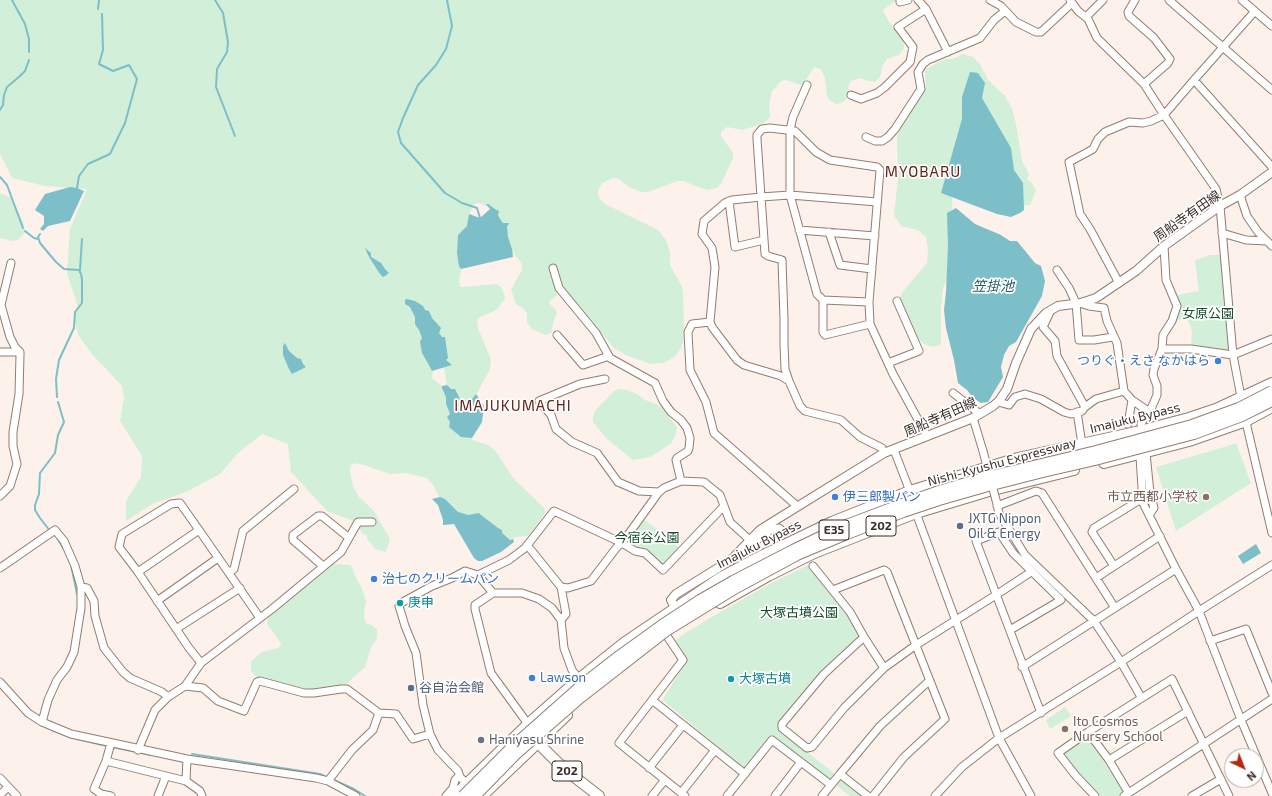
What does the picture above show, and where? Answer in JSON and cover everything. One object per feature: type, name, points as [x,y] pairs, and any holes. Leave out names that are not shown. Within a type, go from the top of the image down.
[{"type":"highway","name":"Imajuku Bypass","points":[[454,796],[464,780],[579,679],[624,643],[720,578],[757,558],[832,522],[910,491],[1018,458],[1189,418],[1216,409],[1272,383]]},
{"type":"highway","name":"Nishi-Kyushu Expressway","points":[[463,796],[512,747],[583,684],[619,656],[700,600],[793,550],[841,527],[932,494],[984,478],[1185,428],[1239,408],[1272,391]]},
{"type":"highway","name":"Nishi-Kyushu Expressway","points":[[475,796],[516,754],[580,698],[666,631],[736,588],[797,556],[854,532],[939,500],[988,486],[1194,434],[1242,416],[1272,401]]},
{"type":"highway","name":"202","points":[[481,796],[601,685],[667,636],[712,607],[814,553],[916,513],[989,491],[1143,455],[1190,441],[1272,407]]},
{"type":"highway","name":"202","points":[[528,724],[538,743],[572,775],[599,796]]},
{"type":"main road","name":"周船寺有田線","points":[[676,608],[671,600],[676,594],[731,560],[760,530],[797,506],[884,453],[976,416],[999,401],[1007,389],[1016,363],[1031,329],[1046,313],[1058,306],[1079,303],[1096,298],[1136,270],[1164,246],[1220,206],[1240,195],[1272,172]]},
{"type":"street","points":[[900,0],[900,2],[908,0]]},
{"type":"street","points":[[918,0],[926,9],[948,52]]},
{"type":"street","points":[[990,0],[1001,6],[1016,22],[1036,32],[1041,32],[1071,1],[1078,11],[1088,19],[1097,38],[1144,84],[1216,189],[1220,206],[1234,355],[1245,419],[1272,533]]},
{"type":"street","points":[[1086,17],[1103,0]]},
{"type":"street","points":[[1135,0],[1128,12],[1129,16],[1152,36],[1170,59],[1168,63],[1144,84]]},
{"type":"street","points":[[1169,0],[1272,90]]},
{"type":"street","points":[[1242,0],[1272,26]]},
{"type":"street","points":[[852,95],[861,99],[877,93],[910,62],[913,47],[898,27],[926,9]]},
{"type":"street","points":[[866,137],[874,141],[882,141],[888,137],[921,89],[918,72],[923,64],[928,60],[980,38],[994,20],[1005,11]]},
{"type":"street","points":[[1119,283],[1090,229],[1080,214],[1069,162],[1092,149],[1098,139],[1105,132],[1129,122],[1143,123],[1152,121],[1164,115],[1255,11]]},
{"type":"street","points":[[1194,80],[1272,167]]},
{"type":"street","points":[[807,85],[790,130],[790,195],[817,294],[823,300],[869,302]]},
{"type":"street","points":[[884,453],[882,448],[860,437],[841,420],[805,410],[800,406],[789,381],[785,369],[782,260],[765,254],[757,135],[762,129],[795,131],[816,152],[830,160],[877,167],[880,170],[869,302],[870,324],[888,363],[927,436]]},
{"type":"street","points":[[789,381],[781,376],[744,365],[737,360],[712,327],[710,322],[715,267],[712,248],[702,234],[704,221],[725,203],[761,197],[790,195],[877,202]]},
{"type":"street","points":[[1240,195],[1247,216],[1258,232],[1269,243]]},
{"type":"street","points":[[728,202],[735,247],[764,240]]},
{"type":"street","points":[[799,230],[874,236]]},
{"type":"street","points":[[829,232],[840,265],[872,268]]},
{"type":"street","points":[[1222,233],[1246,240],[1269,243]]},
{"type":"street","points":[[1142,430],[1141,424],[1148,411],[1151,409],[1156,396],[1156,386],[1153,375],[1162,349],[1163,335],[1172,321],[1177,306],[1166,280],[1164,246]]},
{"type":"street","points":[[0,496],[10,486],[17,464],[13,446],[13,432],[19,394],[20,352],[15,347],[10,337],[1,304],[11,263]]},
{"type":"street","points":[[554,268],[560,288],[596,333],[609,356],[655,383],[670,412],[682,420],[687,428],[690,438],[688,451],[676,460],[681,481]]},
{"type":"street","points":[[1057,270],[1079,303],[1079,340],[1094,340],[1113,337]]},
{"type":"street","points":[[823,300],[823,332],[825,335],[870,324]]},
{"type":"street","points":[[888,363],[919,351],[897,301]]},
{"type":"street","points":[[1079,303],[1104,308],[1113,337],[1117,344],[1124,391],[1132,400],[1148,411]]},
{"type":"street","points":[[1051,310],[1043,327],[1055,341],[1057,356],[1085,407]]},
{"type":"street","points":[[710,322],[692,324],[688,332],[690,370],[706,402],[714,433],[797,506]]},
{"type":"street","points":[[557,335],[583,365],[609,356]]},
{"type":"street","points":[[1162,349],[1191,348],[1234,355],[1272,339]]},
{"type":"street","points":[[0,352],[20,352]]},
{"type":"street","points":[[606,379],[580,384],[539,401],[551,415],[556,429],[572,442],[597,453],[618,482],[639,491],[659,492]]},
{"type":"street","points":[[999,401],[1009,405],[1015,397],[1024,394],[1041,399],[1064,412],[1071,414],[1082,412],[1085,407],[1096,399],[1124,391]]},
{"type":"street","points":[[953,392],[976,416],[983,451],[1000,513],[1024,554],[1094,622],[1121,662],[1141,697]]},
{"type":"street","points":[[1128,424],[1132,400]]},
{"type":"street","points":[[1077,412],[1082,444]]},
{"type":"street","points":[[894,450],[999,738],[1031,796]]},
{"type":"street","points":[[1143,455],[1143,503],[1199,611],[1241,720],[1272,793]]},
{"type":"street","points":[[1143,455],[1154,508],[1149,516]]},
{"type":"street","points":[[561,587],[568,588],[591,581],[617,547],[622,543],[659,492],[664,488],[681,481],[704,482],[720,495],[730,522],[753,543],[772,529],[779,528],[783,531]]},
{"type":"street","points":[[229,572],[234,569],[243,531],[294,489]]},
{"type":"street","points":[[997,503],[1036,491],[1042,493],[1115,608]]},
{"type":"street","points":[[1114,566],[1092,532],[1094,528],[1143,498]]},
{"type":"street","points":[[201,663],[176,629],[138,572],[119,548],[122,534],[171,504],[180,503],[260,618]]},
{"type":"street","points":[[478,575],[509,560],[527,545],[554,511],[622,543],[635,551],[645,554],[662,570],[724,506]]},
{"type":"street","points":[[323,566],[293,540],[293,535],[318,516],[322,516],[348,537]]},
{"type":"street","points":[[138,750],[155,710],[168,698],[185,686],[201,663],[272,609],[341,552],[348,537],[358,522],[372,522]]},
{"type":"street","points":[[0,568],[55,530],[64,542],[75,566],[81,587],[81,608],[74,652],[67,667],[57,680],[48,700],[42,722]]},
{"type":"street","points":[[138,572],[199,530]]},
{"type":"street","points":[[1010,630],[1061,600],[1013,553],[999,532],[976,541],[1010,630],[1022,667],[1041,713]]},
{"type":"street","points":[[1096,578],[1160,536]]},
{"type":"street","points":[[527,545],[561,587],[566,614],[561,620]]},
{"type":"street","points":[[157,601],[218,558]]},
{"type":"street","points":[[935,796],[962,767],[999,738],[1041,713],[1272,565]]},
{"type":"street","points":[[813,566],[850,612],[884,668]]},
{"type":"street","points":[[1022,667],[1176,569]]},
{"type":"street","points":[[833,590],[884,570],[887,572],[945,719],[904,757],[873,796]]},
{"type":"street","points":[[481,796],[464,780],[458,771],[438,750],[430,734],[423,705],[416,652],[405,626],[399,606],[401,603],[432,586],[465,571],[478,575],[492,593]]},
{"type":"street","points":[[864,637],[824,674],[782,724],[782,728],[807,748],[812,747],[844,708],[884,668],[916,645],[1032,572]]},
{"type":"street","points":[[81,587],[87,588],[94,601],[95,616],[104,648],[123,672],[130,678],[162,692],[168,698]]},
{"type":"street","points":[[176,629],[240,588]]},
{"type":"street","points":[[528,724],[491,673],[487,664],[481,630],[474,609],[475,605],[492,593],[522,593],[539,599],[552,608],[561,620],[564,648],[572,670],[579,679]]},
{"type":"street","points":[[1210,641],[1246,629],[1272,693]]},
{"type":"street","points":[[667,636],[683,660],[619,743],[664,781],[683,794],[715,750]]},
{"type":"street","points":[[1095,796],[1076,776],[1058,753],[1141,697],[1172,679],[1229,796]]},
{"type":"street","points":[[185,686],[204,688],[218,701],[244,711],[257,682],[260,681],[304,693],[341,689],[347,690],[379,713],[396,714],[413,739],[430,734]]},
{"type":"street","points":[[822,796],[880,726],[929,681]]},
{"type":"street","points":[[0,682],[28,713],[42,722],[71,734],[110,746],[316,778],[331,778],[356,796]]},
{"type":"street","points":[[1088,732],[1109,760],[1126,794],[1272,699]]},
{"type":"street","points":[[652,700],[745,774]]},
{"type":"street","points":[[1109,760],[1188,711]]},
{"type":"street","points":[[331,778],[352,750],[373,730],[379,713]]},
{"type":"street","points":[[649,768],[683,725]]},
{"type":"street","points":[[727,796],[772,740],[831,785]]},
{"type":"street","points":[[110,746],[106,761],[94,789],[101,794],[111,796]]},
{"type":"street","points":[[186,781],[187,759]]},
{"type":"street","points":[[106,761],[186,781],[200,791],[202,796]]},
{"type":"street","points":[[775,796],[801,762]]},
{"type":"street","points":[[840,774],[868,796]]},
{"type":"street","points":[[158,796],[166,776]]},
{"type":"street","points":[[446,796],[453,788],[455,780],[458,777],[464,780]]},
{"type":"street","points":[[0,778],[17,796]]},
{"type":"street","points":[[1192,796],[1221,779]]},
{"type":"street","points":[[652,796],[664,781]]},
{"type":"street","points":[[0,795],[8,787]]},
{"type":"green space","points":[[0,0],[897,0],[883,10],[889,22],[901,35],[904,48],[899,55],[887,59],[883,65],[880,77],[875,82],[861,78],[851,81],[849,84],[848,96],[841,103],[836,104],[829,100],[827,96],[825,78],[821,69],[815,67],[801,85],[786,80],[781,81],[772,91],[769,104],[770,117],[764,123],[743,130],[727,127],[721,132],[721,136],[733,153],[733,158],[721,184],[717,188],[709,190],[684,181],[677,181],[648,192],[642,192],[629,187],[619,179],[613,178],[602,183],[598,194],[600,199],[605,204],[659,231],[666,240],[670,252],[670,265],[682,287],[684,323],[683,343],[680,350],[673,358],[663,363],[651,364],[628,356],[614,348],[569,294],[564,291],[549,302],[557,313],[553,322],[552,332],[547,335],[532,329],[527,322],[527,313],[523,308],[516,304],[511,290],[522,270],[522,264],[511,250],[498,220],[497,212],[482,204],[474,204],[470,212],[459,282],[461,287],[496,284],[501,287],[504,293],[505,299],[498,308],[477,320],[478,328],[491,360],[490,369],[474,399],[467,402],[459,399],[447,387],[444,366],[433,367],[432,378],[447,390],[459,432],[494,449],[514,479],[544,508],[545,513],[530,534],[509,540],[474,517],[456,513],[441,500],[433,485],[427,478],[406,473],[390,474],[354,463],[351,465],[350,471],[353,486],[359,497],[374,511],[390,539],[386,552],[375,549],[368,540],[366,534],[364,535],[353,521],[327,511],[291,472],[288,444],[262,434],[237,454],[220,474],[186,492],[152,504],[126,521],[126,501],[141,477],[142,456],[120,421],[124,398],[122,386],[92,354],[78,335],[74,316],[78,307],[67,273],[70,229],[87,189],[45,186],[12,178],[0,154]]},
{"type":"green space","points":[[963,54],[973,57],[980,64],[988,80],[1005,96],[1012,109],[1022,161],[1029,174],[1027,180],[1031,182],[1036,190],[1030,205],[1020,206],[965,121],[951,181],[953,219],[950,271],[943,288],[941,307],[941,344],[933,347],[924,344],[916,336],[902,310],[900,297],[904,290],[927,263],[928,250],[926,237],[918,230],[901,226],[894,215],[898,179],[897,136],[911,107],[926,87],[925,70],[938,62],[946,59],[953,59]]},
{"type":"green space","points":[[0,193],[11,198],[23,221],[25,232],[18,240],[12,241],[0,238]]},
{"type":"green space","name":"女原公園","points":[[1210,255],[1224,255],[1233,355],[1191,349],[1192,331],[1187,318],[1172,321],[1177,306],[1172,296],[1199,291],[1195,260]]},
{"type":"green space","points":[[620,389],[628,390],[645,400],[656,404],[663,409],[677,427],[676,434],[671,443],[650,457],[633,460],[607,439],[593,422],[593,417],[596,410],[614,391]]},
{"type":"green space","points":[[1236,443],[1251,483],[1176,531],[1156,467]]},
{"type":"green space","name":"今宿谷公園","points":[[645,520],[681,549],[664,566],[628,545],[626,540],[636,527]]},
{"type":"green space","points":[[333,564],[350,565],[352,567],[366,601],[364,619],[367,624],[372,625],[377,630],[377,638],[371,647],[365,667],[341,687],[311,690],[256,677],[251,670],[251,661],[262,652],[278,648],[281,643],[267,624],[268,616],[286,603],[327,567]]},
{"type":"green space","name":"大塚古墳公園","points":[[809,565],[847,612],[861,635],[780,730],[836,775],[833,780],[829,780],[774,738],[769,738],[745,768],[743,768],[723,753],[723,751],[663,699],[687,660],[675,641],[710,618],[775,581]]},
{"type":"green space","points":[[1065,707],[1071,716],[1050,729],[1046,720]]},
{"type":"green space","points":[[1088,737],[1124,792],[1120,796],[1101,796],[1091,788],[1067,760],[1063,753]]},
{"type":"green space","points":[[840,779],[864,796],[850,796],[836,785]]},
{"type":"water","points":[[970,72],[978,73],[985,83],[982,98],[1011,148],[1014,170],[1023,183],[1024,210],[1011,217],[997,214],[941,193],[962,119],[962,97]]},
{"type":"water","points":[[70,187],[84,191],[70,221],[48,226],[43,231],[40,229],[44,224],[44,216],[35,210],[45,194]]},
{"type":"water","points":[[486,204],[499,211],[498,215],[503,223],[509,223],[507,227],[508,237],[513,257],[461,269],[459,266],[457,253],[458,235],[467,226],[469,214],[480,218],[490,209]]},
{"type":"water","name":"笠掛池","points":[[956,208],[975,224],[1001,235],[1010,241],[1017,241],[1035,263],[1041,266],[1045,281],[1042,296],[1016,342],[1009,346],[1004,355],[1001,367],[1003,377],[988,402],[981,403],[973,398],[967,390],[958,383],[946,328],[944,310],[948,246],[947,213]]},
{"type":"water","points":[[365,248],[371,253],[371,257],[381,263],[389,273],[383,277],[380,274]]},
{"type":"water","points":[[405,300],[415,301],[423,306],[425,310],[429,311],[432,318],[441,328],[439,333],[442,337],[445,337],[448,358],[446,360],[452,365],[432,371],[422,353],[420,342],[422,338],[415,324],[415,317],[410,307],[405,304]]},
{"type":"water","points":[[285,343],[289,351],[297,358],[301,359],[306,367],[292,374],[283,355],[283,346]]},
{"type":"water","points":[[447,385],[451,389],[455,389],[460,399],[467,401],[472,399],[476,394],[484,406],[482,422],[472,438],[461,437],[449,427],[450,422],[447,417],[450,414],[442,388],[442,386]]},
{"type":"water","points":[[440,497],[445,499],[458,512],[468,515],[479,513],[502,530],[502,533],[510,540],[513,539],[514,542],[501,552],[482,561],[478,561],[474,558],[454,524],[443,525],[443,520],[438,505],[432,499]]},
{"type":"water","points":[[1256,544],[1261,553],[1243,564],[1238,556]]},
{"type":"waterway","points":[[12,0],[25,24],[29,39],[29,52]]},
{"type":"waterway","points":[[98,9],[99,0]]},
{"type":"waterway","points":[[215,0],[223,13],[228,42],[227,52],[217,69],[216,87],[235,136]]},
{"type":"waterway","points":[[447,0],[452,26],[446,49],[436,65],[418,85],[398,132],[401,143],[445,193],[462,203],[477,208],[480,218]]},
{"type":"waterway","points":[[77,188],[79,176],[88,164],[110,154],[125,123],[137,79],[129,65],[113,71],[99,64],[103,50],[102,14]]},
{"type":"waterway","points":[[0,110],[3,105],[7,87],[25,71],[29,60]]},
{"type":"waterway","points":[[0,177],[7,185],[23,228]]},
{"type":"waterway","points":[[25,231],[34,238],[38,239]]},
{"type":"waterway","points":[[40,234],[38,237],[40,243],[56,262],[64,269],[79,270],[82,279],[82,303],[75,312],[74,328],[59,360],[56,379],[57,397]]},
{"type":"waterway","points":[[80,270],[82,239]]},
{"type":"waterway","points":[[50,531],[35,510],[35,505],[39,494],[40,473],[55,453],[58,435],[64,422],[58,402]]},
{"type":"waterway","points":[[56,536],[63,548]]},
{"type":"waterway","points":[[71,565],[77,594]]},
{"type":"waterway","points":[[52,730],[73,738],[107,746]]},
{"type":"waterway","points":[[112,747],[151,755]]},
{"type":"waterway","points":[[192,754],[320,774],[354,789],[365,796]]},
{"type":"tunnel","points":[[783,531],[795,544]]},
{"type":"place","name":"つりぐ・えさ なかはら","points":[[1218,361]]},
{"type":"place","name":"伊三郎製パン","points":[[835,497]]},
{"type":"place","name":"市立西都小学校","points":[[1206,497]]},
{"type":"place","name":"JXTG Nippon Oil & Energy","points":[[960,526]]},
{"type":"place","name":"治七のクリームパン","points":[[374,579]]},
{"type":"place","name":"庚申","points":[[400,603]]},
{"type":"place","name":"Lawson","points":[[532,678]]},
{"type":"place","name":"大塚古墳","points":[[731,679]]},
{"type":"place","name":"谷自治会館","points":[[411,688]]},
{"type":"place","name":"Ito Cosmos Nursery School","points":[[1065,729]]},
{"type":"place","name":"Haniyasu Shrine","points":[[481,740]]},
{"type":"district","name":"MYOBARU","points":[[923,172]]},
{"type":"district","name":"IMAJUKUMACHI","points":[[513,406]]}]
